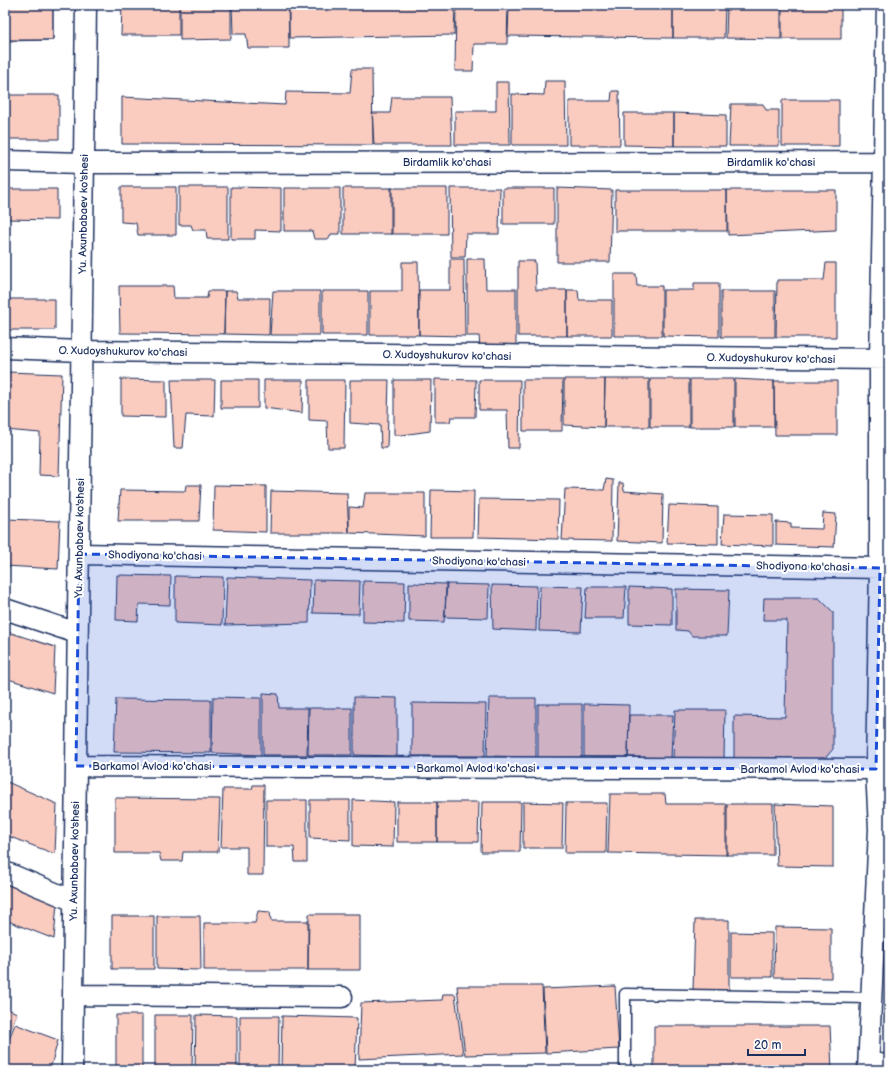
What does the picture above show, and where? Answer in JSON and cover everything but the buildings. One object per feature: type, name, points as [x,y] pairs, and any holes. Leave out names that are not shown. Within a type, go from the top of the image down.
[{"type":"street","name":"Yu. Axunbabaev ko'shesi","points":[[72,1070],[86,5]]},
{"type":"street","points":[[887,5],[884,359],[876,769],[884,830],[868,1066],[889,1065]]},
{"type":"street","name":"Birdamlik ko'chasi","points":[[5,161],[84,163],[886,162]]},
{"type":"street","name":"O. Xudoyshukurov ko'chasi","points":[[5,348],[884,359]]},
{"type":"street","name":"Shodiyona ko'chasi","points":[[78,554],[880,568]]},
{"type":"street","points":[[5,609],[77,633]]},
{"type":"street","name":"Barkamol Avlod ko'chasi","points":[[76,766],[876,769]]},
{"type":"street","points":[[5,872],[74,901]]},
{"type":"street","points":[[73,994],[342,997]]},
{"type":"lane","points":[[625,1070],[625,994],[872,998]]},
{"type":"highlighted area","points":[[79,554],[880,568],[876,769],[76,766]]}]
